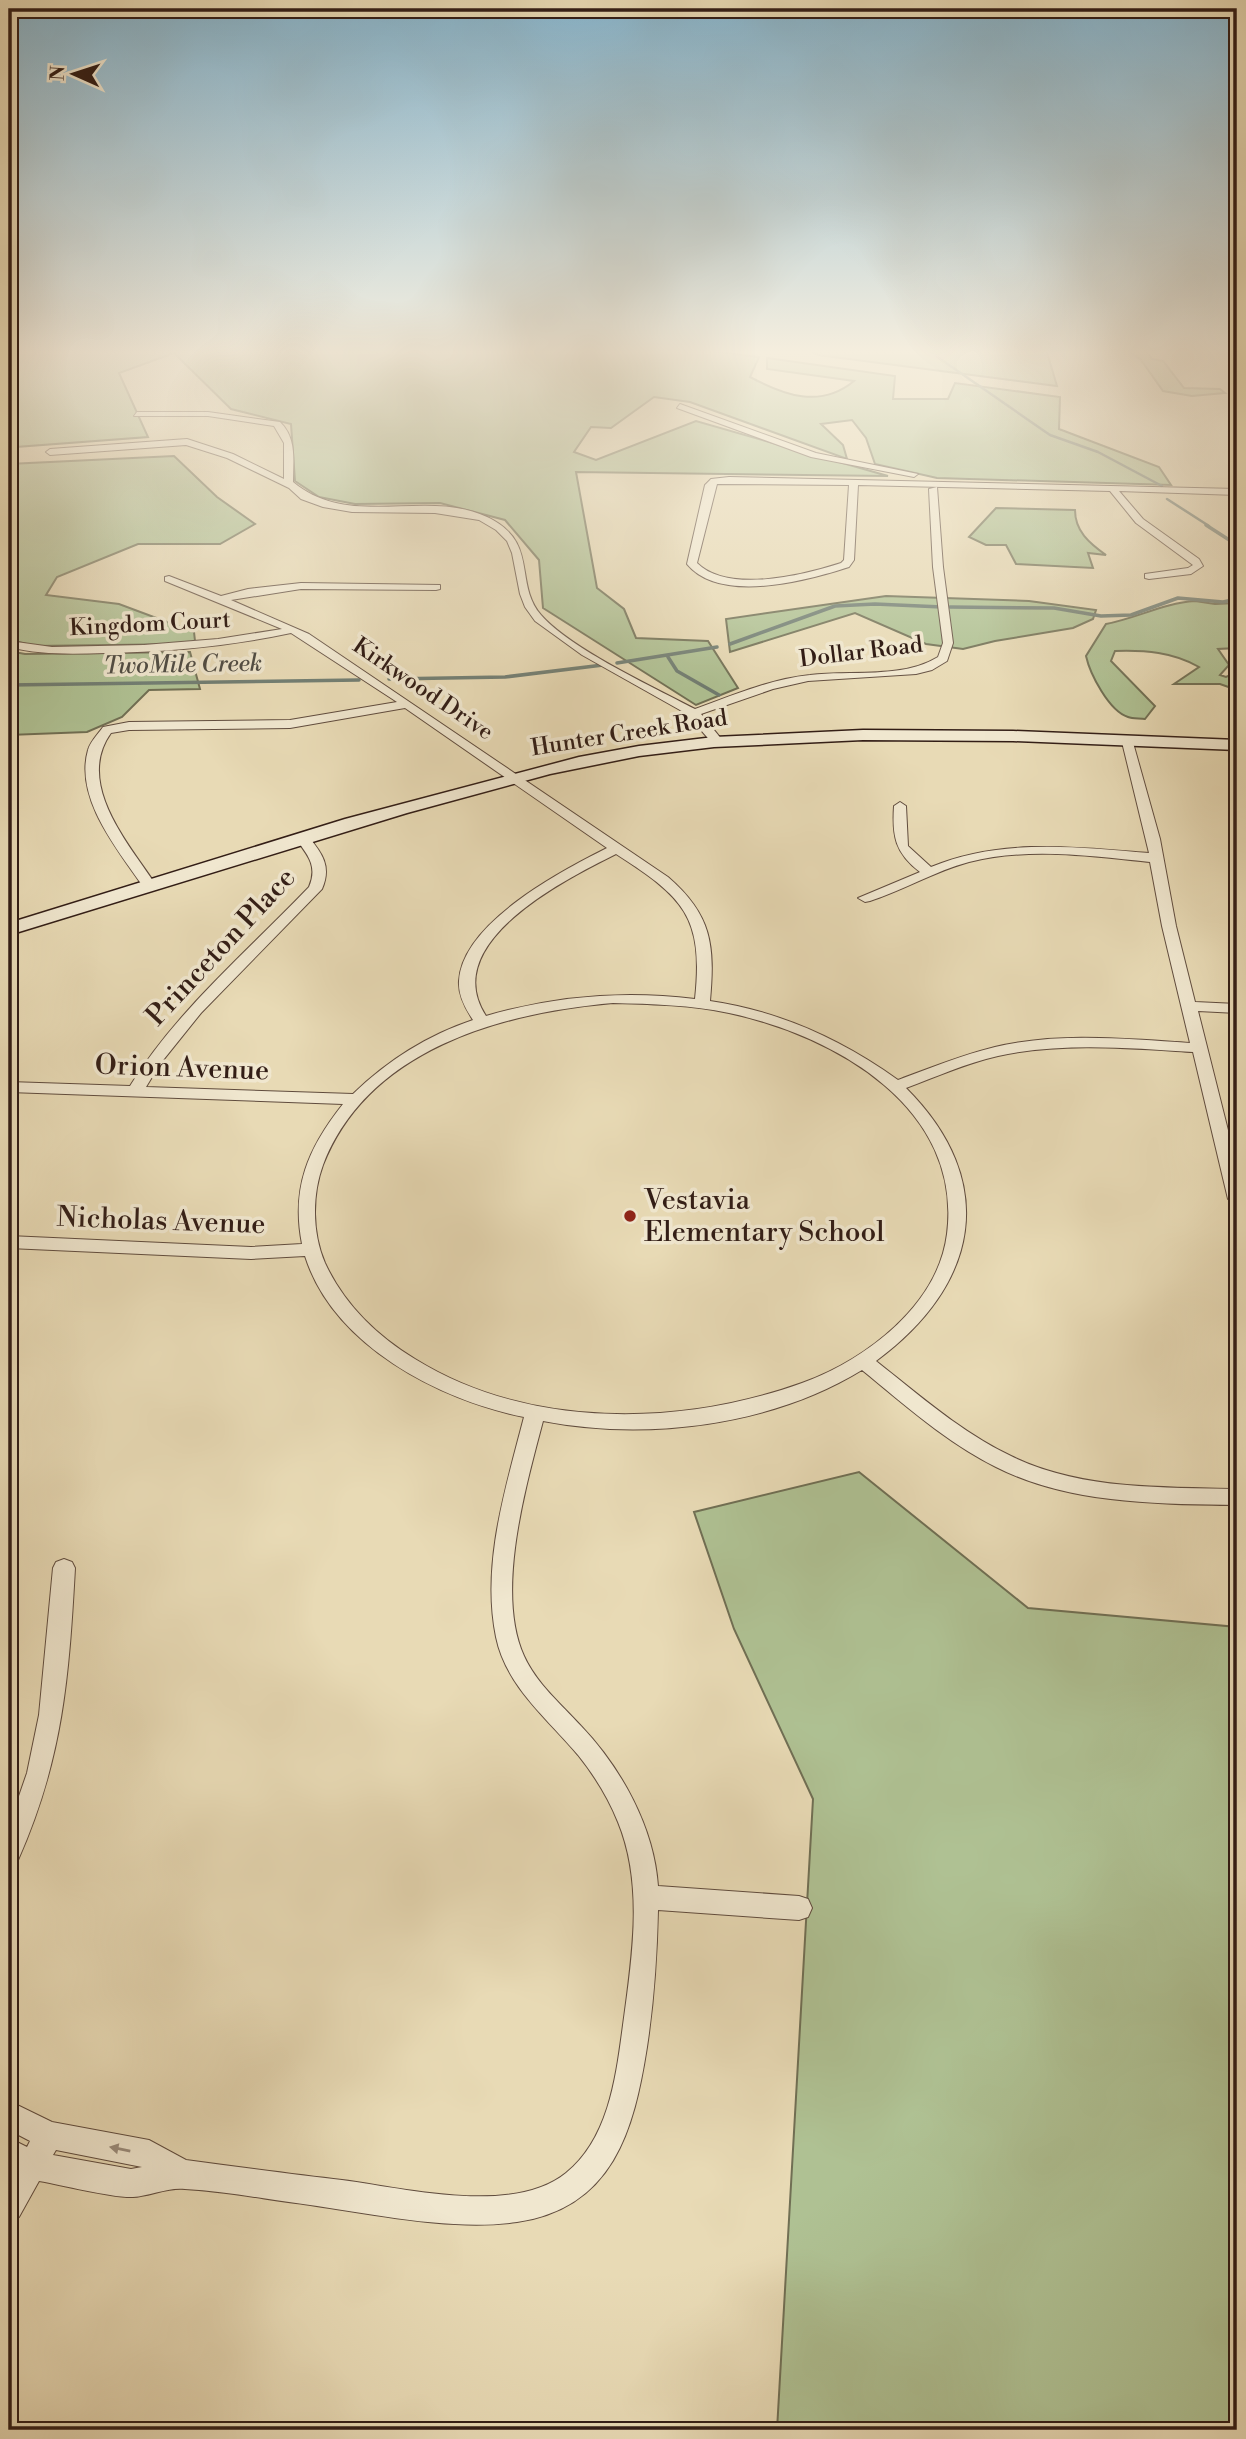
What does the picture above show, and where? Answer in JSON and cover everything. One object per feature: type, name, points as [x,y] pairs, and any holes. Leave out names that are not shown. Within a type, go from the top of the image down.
[{"type":"main road","name":"Hunter Creek Road","points":[[9,929],[302,838],[515,776],[598,758],[717,741],[916,733],[1237,745]]},
{"type":"street","points":[[244,463],[318,502],[335,507],[459,513],[491,523],[512,543],[519,556],[527,603],[538,618],[555,632],[611,667],[694,713],[717,741]]},
{"type":"street","points":[[288,463],[290,486]]},
{"type":"street","points":[[855,463],[913,474],[933,486]]},
{"type":"street","points":[[853,482],[849,561],[845,565],[779,581],[744,582],[703,575],[692,564],[710,485],[714,481],[853,482],[1237,492]]},
{"type":"street","name":"Dollar Road","points":[[694,713],[770,686],[807,678],[916,671],[928,668],[943,659],[948,643],[938,567],[933,486]]},
{"type":"street","points":[[1112,489],[1129,512],[1198,566],[1191,571],[1149,576]]},
{"type":"street","points":[[1226,491],[1237,499]]},
{"type":"street","name":"Kirkwood Drive","points":[[169,579],[292,630],[515,776],[664,883],[695,915],[702,933],[705,952],[702,1004]]},
{"type":"street","points":[[222,599],[244,592],[284,587],[436,587]]},
{"type":"street","name":"Kingdom Court","points":[[9,645],[38,650],[176,648],[217,645],[292,630]]},
{"type":"street","points":[[149,885],[94,794],[90,773],[93,746],[107,730],[129,726],[290,724],[406,704]]},
{"type":"street","points":[[1128,741],[1237,1199]]},
{"type":"street","points":[[900,806],[899,842],[909,858],[929,873]]},
{"type":"street","name":"Princeton Place","points":[[135,1091],[155,1058],[189,1015],[315,889],[322,872],[319,856],[302,838]]},
{"type":"street","points":[[482,1022],[470,1005],[466,984],[474,954],[497,927],[543,888],[616,849]]},
{"type":"street","points":[[865,898],[892,891],[929,873],[969,859],[1015,852],[1069,852],[1155,859]]},
{"type":"street","points":[[658,999],[702,1004],[765,1017],[823,1039],[850,1053],[896,1086],[927,1120],[948,1158],[958,1199],[957,1228],[948,1264],[925,1305],[887,1344],[837,1376],[788,1396],[712,1416],[641,1422],[536,1413],[493,1402],[417,1370],[359,1326],[338,1302],[322,1276],[311,1250],[306,1227],[308,1181],[324,1138],[353,1099],[397,1062],[433,1042],[482,1022],[524,1010],[590,1000],[658,999]]},
{"type":"street","points":[[1190,1006],[1237,1008]]},
{"type":"street","points":[[896,1086],[965,1060],[1033,1046],[1128,1044],[1201,1048]]},
{"type":"street","name":"Orion Avenue","points":[[9,1087],[353,1099]]},
{"type":"street","name":"Nicholas Avenue","points":[[9,1242],[250,1253],[311,1250]]},
{"type":"street","points":[[863,1361],[985,1452],[1030,1473],[1080,1486],[1133,1492],[1237,1497]]},
{"type":"street","points":[[20,2158],[131,2183],[182,2174],[460,2210],[533,2206],[568,2189],[595,2163],[614,2130],[625,2095],[643,1962],[646,1897],[640,1848],[611,1783],[581,1740],[529,1681],[515,1660],[507,1638],[501,1594],[505,1551],[536,1413]]},
{"type":"street","points":[[9,1852],[30,1804],[45,1751],[54,1701],[64,1568]]},
{"type":"street","points":[[646,1897],[799,1908]]},
{"type":"street","points":[[9,2115],[49,2135],[149,2154],[182,2174]]},
{"type":"street","points":[[9,2207],[20,2158],[49,2135]]},
{"type":"green space","points":[[181,463],[217,497],[255,524],[220,544],[138,544],[57,577],[46,595],[119,604],[194,632],[195,641],[187,644],[34,646],[15,641],[13,623],[9,620],[9,464]]},
{"type":"green space","points":[[294,463],[842,463],[888,476],[576,472],[597,588],[624,609],[636,638],[708,641],[738,688],[696,705],[543,608],[539,560],[505,520],[440,503],[355,504],[319,497],[295,481]]},
{"type":"green space","points":[[1148,463],[1159,467],[1171,485],[937,478],[875,464]]},
{"type":"green space","points":[[996,508],[1075,510],[1077,524],[1084,536],[1106,555],[1088,553],[1093,568],[1016,564],[1006,545],[986,545],[969,537]]},
{"type":"green space","points":[[886,596],[1029,601],[1096,610],[1093,619],[1073,628],[963,649],[926,644],[855,613],[730,652],[726,619]]},
{"type":"green space","points":[[1195,601],[1237,603],[1237,648],[1218,649],[1229,665],[1220,675],[1226,677],[1237,672],[1237,690],[1220,684],[1174,684],[1199,667],[1158,653],[1115,651],[1111,661],[1155,706],[1145,719],[1130,718],[1121,713],[1101,691],[1086,656],[1106,624]]},
{"type":"green space","points":[[9,651],[25,654],[190,652],[200,689],[149,690],[122,717],[87,732],[9,735]]},
{"type":"green space","points":[[859,1472],[1028,1608],[1237,1627],[1237,2430],[777,2430],[813,1799],[734,1629],[694,1512]]},
{"type":"waterway","name":"TwoMile Creek","points":[[1118,463],[1162,486]]},
{"type":"waterway","points":[[1167,499],[1209,526]]},
{"type":"waterway","points":[[1206,525],[1237,545]]},
{"type":"waterway","points":[[950,607],[1054,608],[1101,616],[1131,615],[1178,598],[1223,602],[1237,599]]},
{"type":"waterway","name":"TwoMile Creek","points":[[730,644],[835,606],[875,604],[942,607]]},
{"type":"waterway","name":"TwoMile Creek","points":[[617,663],[717,647]]},
{"type":"waterway","points":[[668,657],[677,671],[719,695]]},
{"type":"waterway","name":"TwoMile Creek","points":[[389,679],[505,677],[603,665]]},
{"type":"waterway","name":"TwoMile Creek","points":[[9,685],[359,680]]},
{"type":"place","name":"Vestavia Elementary School","points":[[630,1216]]}]
